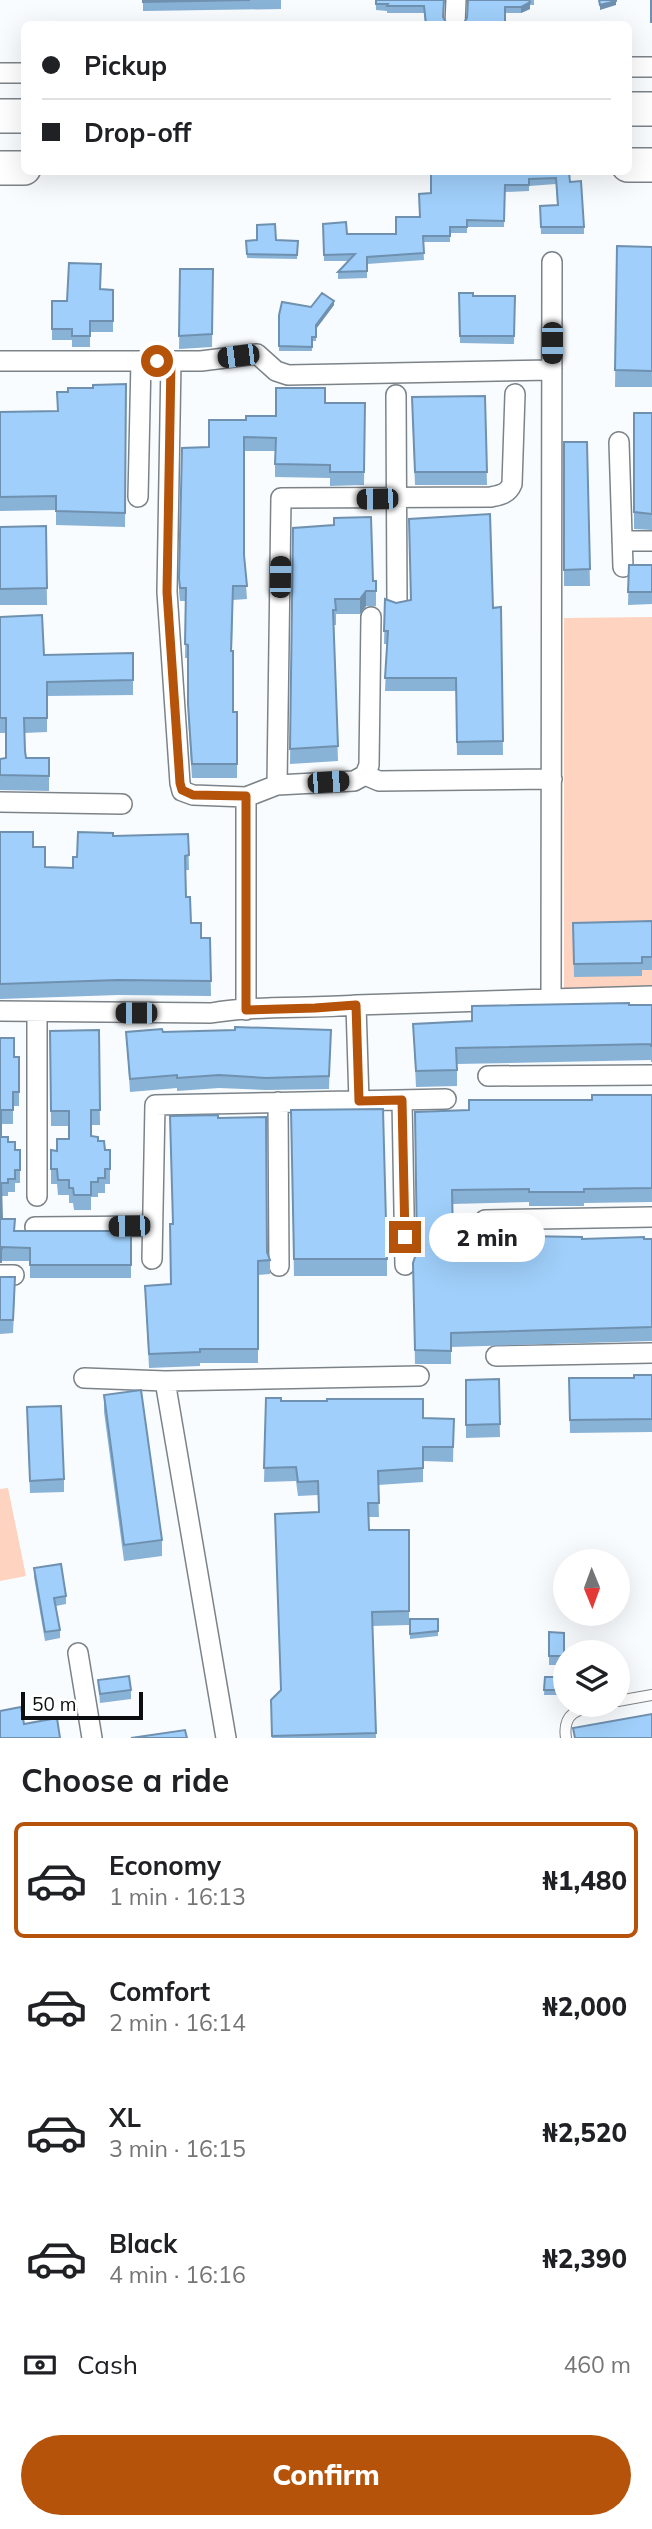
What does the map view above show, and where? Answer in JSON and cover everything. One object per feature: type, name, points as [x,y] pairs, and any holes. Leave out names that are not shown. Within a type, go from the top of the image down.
[{"type":"highway","points":[[632,109],[652,109]]},
{"type":"highway","points":[[0,116],[21,116]]},
{"type":"highway","points":[[632,166],[652,165]]},
{"type":"highway","points":[[0,168],[21,168]]},
{"type":"street","points":[[455,21],[456,0]]},
{"type":"street","points":[[632,67],[652,67]]},
{"type":"street","points":[[0,73],[21,73]]},
{"type":"street","points":[[551,999],[552,262]]},
{"type":"street","points":[[0,361],[201,361],[257,354],[276,371],[288,375],[552,370]]},
{"type":"street","points":[[138,497],[141,361]]},
{"type":"street","points":[[171,361],[167,592],[182,790],[193,795],[246,796],[277,785],[354,781],[365,775],[369,765],[371,617]]},
{"type":"street","points":[[277,785],[281,498],[491,497],[503,494],[512,484],[515,394]]},
{"type":"street","points":[[396,395],[397,604]]},
{"type":"street","points":[[619,442],[623,567]]},
{"type":"street","points":[[622,541],[652,541]]},
{"type":"street","points":[[365,775],[379,781],[552,779]]},
{"type":"street","points":[[246,796],[246,1010]]},
{"type":"street","points":[[0,802],[122,804]]},
{"type":"street","points":[[0,1011],[211,1013],[356,1005],[652,996]]},
{"type":"street","points":[[356,1005],[359,1101]]},
{"type":"street","points":[[37,1012],[37,1196]]},
{"type":"street","points":[[488,1076],[652,1075]]},
{"type":"street","points":[[152,1259],[155,1105],[446,1099]]},
{"type":"street","points":[[402,1100],[405,1265]]},
{"type":"street","points":[[278,1102],[279,1266]]},
{"type":"street","points":[[485,1220],[652,1217]]},
{"type":"street","points":[[35,1227],[152,1226]]},
{"type":"street","points":[[496,1356],[652,1353]]},
{"type":"street","points":[[84,1378],[165,1381],[419,1376]]},
{"type":"street","points":[[165,1381],[226,1738]]},
{"type":"street","points":[[78,1653],[92,1738]]},
{"type":"lane","points":[[630,1699],[652,1695]]},
{"type":"lane","points":[[566,1738],[565,1724],[569,1717]]},
{"type":"shaded area","points":[[652,617],[652,990],[564,997],[564,618]]},
{"type":"shaded area","points":[[8,1488],[26,1576],[0,1581],[0,1489]]},
{"type":"building","points":[[143,0],[250,0],[143,2]]},
{"type":"building","points":[[376,0],[444,0],[445,21],[426,21],[424,6],[376,4]]},
{"type":"building","points":[[468,0],[530,2],[521,7],[505,7],[505,21],[465,21]]},
{"type":"building","points":[[599,0],[616,0],[616,1],[600,5]]},
{"type":"building","points":[[431,175],[569,175],[570,182],[581,181],[584,227],[541,227],[540,206],[558,205],[556,178],[529,179],[529,185],[505,185],[504,221],[467,220],[467,227],[450,227],[450,236],[423,236],[424,253],[367,257],[367,271],[338,272],[355,254],[324,255],[323,224],[346,222],[347,234],[396,234],[396,217],[420,217],[419,194],[431,193]]},
{"type":"building","points":[[275,224],[276,240],[298,241],[297,255],[247,254],[246,241],[257,240],[257,225]]},
{"type":"building","points":[[617,246],[652,247],[652,371],[615,370]]},
{"type":"building","points":[[69,263],[101,264],[100,289],[113,290],[113,321],[90,321],[90,336],[72,336],[72,329],[52,329],[52,301],[67,301]]},
{"type":"building","points":[[180,269],[213,269],[212,334],[179,336]]},
{"type":"building","points":[[322,293],[334,301],[316,325],[316,337],[312,337],[312,347],[279,346],[279,315],[282,302],[311,307]]},
{"type":"building","points":[[459,293],[473,293],[473,296],[515,296],[514,336],[460,336]]},
{"type":"building","points":[[126,384],[125,513],[56,511],[56,496],[0,497],[0,412],[58,411],[57,392],[68,392],[68,388],[93,388],[93,385]]},
{"type":"building","points":[[276,388],[325,388],[325,403],[365,403],[364,472],[330,472],[330,465],[275,464],[276,438],[244,437],[244,555],[247,586],[233,586],[231,651],[233,712],[237,712],[237,764],[192,764],[188,645],[185,644],[186,588],[180,588],[179,578],[182,448],[209,447],[209,420],[246,420],[246,416],[276,416]]},
{"type":"building","points":[[485,396],[487,472],[415,472],[412,397]]},
{"type":"building","points":[[634,413],[652,413],[652,514],[634,512]]},
{"type":"building","points":[[564,442],[587,442],[590,569],[564,570]]},
{"type":"building","points":[[490,514],[493,608],[501,607],[503,741],[457,742],[456,678],[385,678],[388,631],[384,631],[385,599],[396,603],[411,600],[409,519]]},
{"type":"building","points":[[371,517],[373,581],[376,581],[376,591],[366,591],[360,599],[335,599],[336,610],[333,610],[338,746],[290,749],[293,528],[334,525],[334,518]]},
{"type":"building","points":[[46,526],[47,588],[0,589],[0,527]]},
{"type":"building","points":[[629,565],[652,565],[652,592],[628,592]]},
{"type":"building","points":[[42,615],[44,655],[133,653],[133,680],[47,682],[47,718],[24,718],[26,758],[49,758],[49,776],[0,775],[0,759],[6,758],[6,718],[0,718],[0,617]]},
{"type":"building","points":[[0,832],[33,832],[33,847],[45,847],[45,867],[73,868],[73,857],[77,857],[78,832],[113,833],[113,836],[188,834],[189,855],[185,856],[186,897],[190,897],[191,923],[201,923],[201,938],[210,938],[211,981],[118,980],[0,984]]},
{"type":"building","points":[[652,921],[652,957],[642,957],[642,963],[574,964],[573,923]]},
{"type":"building","points":[[629,1003],[652,1005],[652,1046],[456,1048],[457,1070],[416,1071],[413,1024],[472,1021],[472,1006]]},
{"type":"building","points":[[235,1027],[331,1030],[329,1076],[266,1078],[219,1075],[177,1078],[177,1075],[130,1079],[126,1032],[162,1029],[163,1032],[235,1030]]},
{"type":"building","points":[[99,1030],[100,1110],[91,1110],[91,1136],[98,1137],[98,1141],[104,1141],[105,1150],[110,1150],[110,1169],[105,1169],[105,1178],[91,1182],[91,1195],[74,1195],[73,1188],[69,1188],[69,1180],[58,1180],[57,1169],[51,1169],[51,1150],[57,1151],[57,1139],[69,1139],[69,1111],[51,1111],[50,1031]]},
{"type":"building","points":[[0,1038],[14,1038],[14,1057],[19,1057],[19,1092],[13,1092],[13,1110],[1,1110],[1,1137],[8,1137],[8,1142],[15,1142],[15,1150],[20,1150],[20,1170],[15,1170],[15,1179],[1,1183],[2,1219],[15,1219],[14,1231],[131,1231],[131,1265],[30,1265],[30,1248],[2,1247],[0,1250]]},
{"type":"building","points":[[592,1095],[652,1095],[652,1188],[584,1189],[584,1192],[529,1192],[529,1189],[452,1190],[453,1236],[522,1234],[582,1239],[652,1239],[652,1327],[451,1333],[451,1351],[415,1350],[415,1112],[469,1110],[469,1100],[592,1100]]},
{"type":"building","points":[[383,1109],[387,1259],[294,1259],[291,1110]]},
{"type":"building","points":[[218,1115],[218,1118],[266,1117],[267,1252],[270,1260],[258,1261],[258,1349],[200,1349],[200,1352],[149,1354],[145,1286],[171,1284],[170,1224],[173,1224],[170,1116]]},
{"type":"building","points":[[0,1277],[15,1277],[13,1320],[0,1320]]},
{"type":"building","points":[[634,1375],[652,1375],[652,1419],[570,1420],[569,1378],[634,1378]]},
{"type":"building","points":[[499,1379],[500,1424],[466,1425],[466,1380]]},
{"type":"building","points":[[141,1390],[162,1540],[124,1545],[104,1395]]},
{"type":"building","points":[[266,1398],[281,1398],[281,1401],[423,1399],[423,1418],[454,1419],[453,1447],[423,1447],[423,1468],[378,1471],[379,1503],[368,1503],[369,1530],[409,1530],[409,1611],[372,1612],[376,1733],[272,1736],[271,1700],[281,1690],[275,1514],[319,1512],[318,1481],[298,1482],[296,1467],[264,1468]]},
{"type":"building","points":[[61,1406],[64,1479],[30,1481],[27,1407]]},
{"type":"building","points":[[61,1564],[66,1596],[54,1598],[60,1630],[45,1632],[34,1568]]},
{"type":"building","points":[[410,1619],[438,1619],[438,1631],[410,1634]]},
{"type":"building","points":[[549,1632],[564,1633],[564,1640],[553,1640],[553,1656],[549,1656]]},
{"type":"building","points":[[129,1676],[131,1690],[100,1694],[98,1680]]},
{"type":"building","points":[[545,1677],[553,1677],[553,1690],[544,1690]]},
{"type":"building","points":[[21,1707],[24,1724],[57,1718],[60,1738],[0,1738],[0,1711]]},
{"type":"building","points":[[652,1714],[652,1738],[575,1738],[573,1728]]},
{"type":"building","points":[[185,1730],[187,1738],[131,1738]]},
{"type":"route","points":[[157,361],[171,361],[167,592],[180,783],[182,790],[193,795],[246,796],[246,1010],[356,1005],[359,1101],[402,1100],[405,1237]]}]
